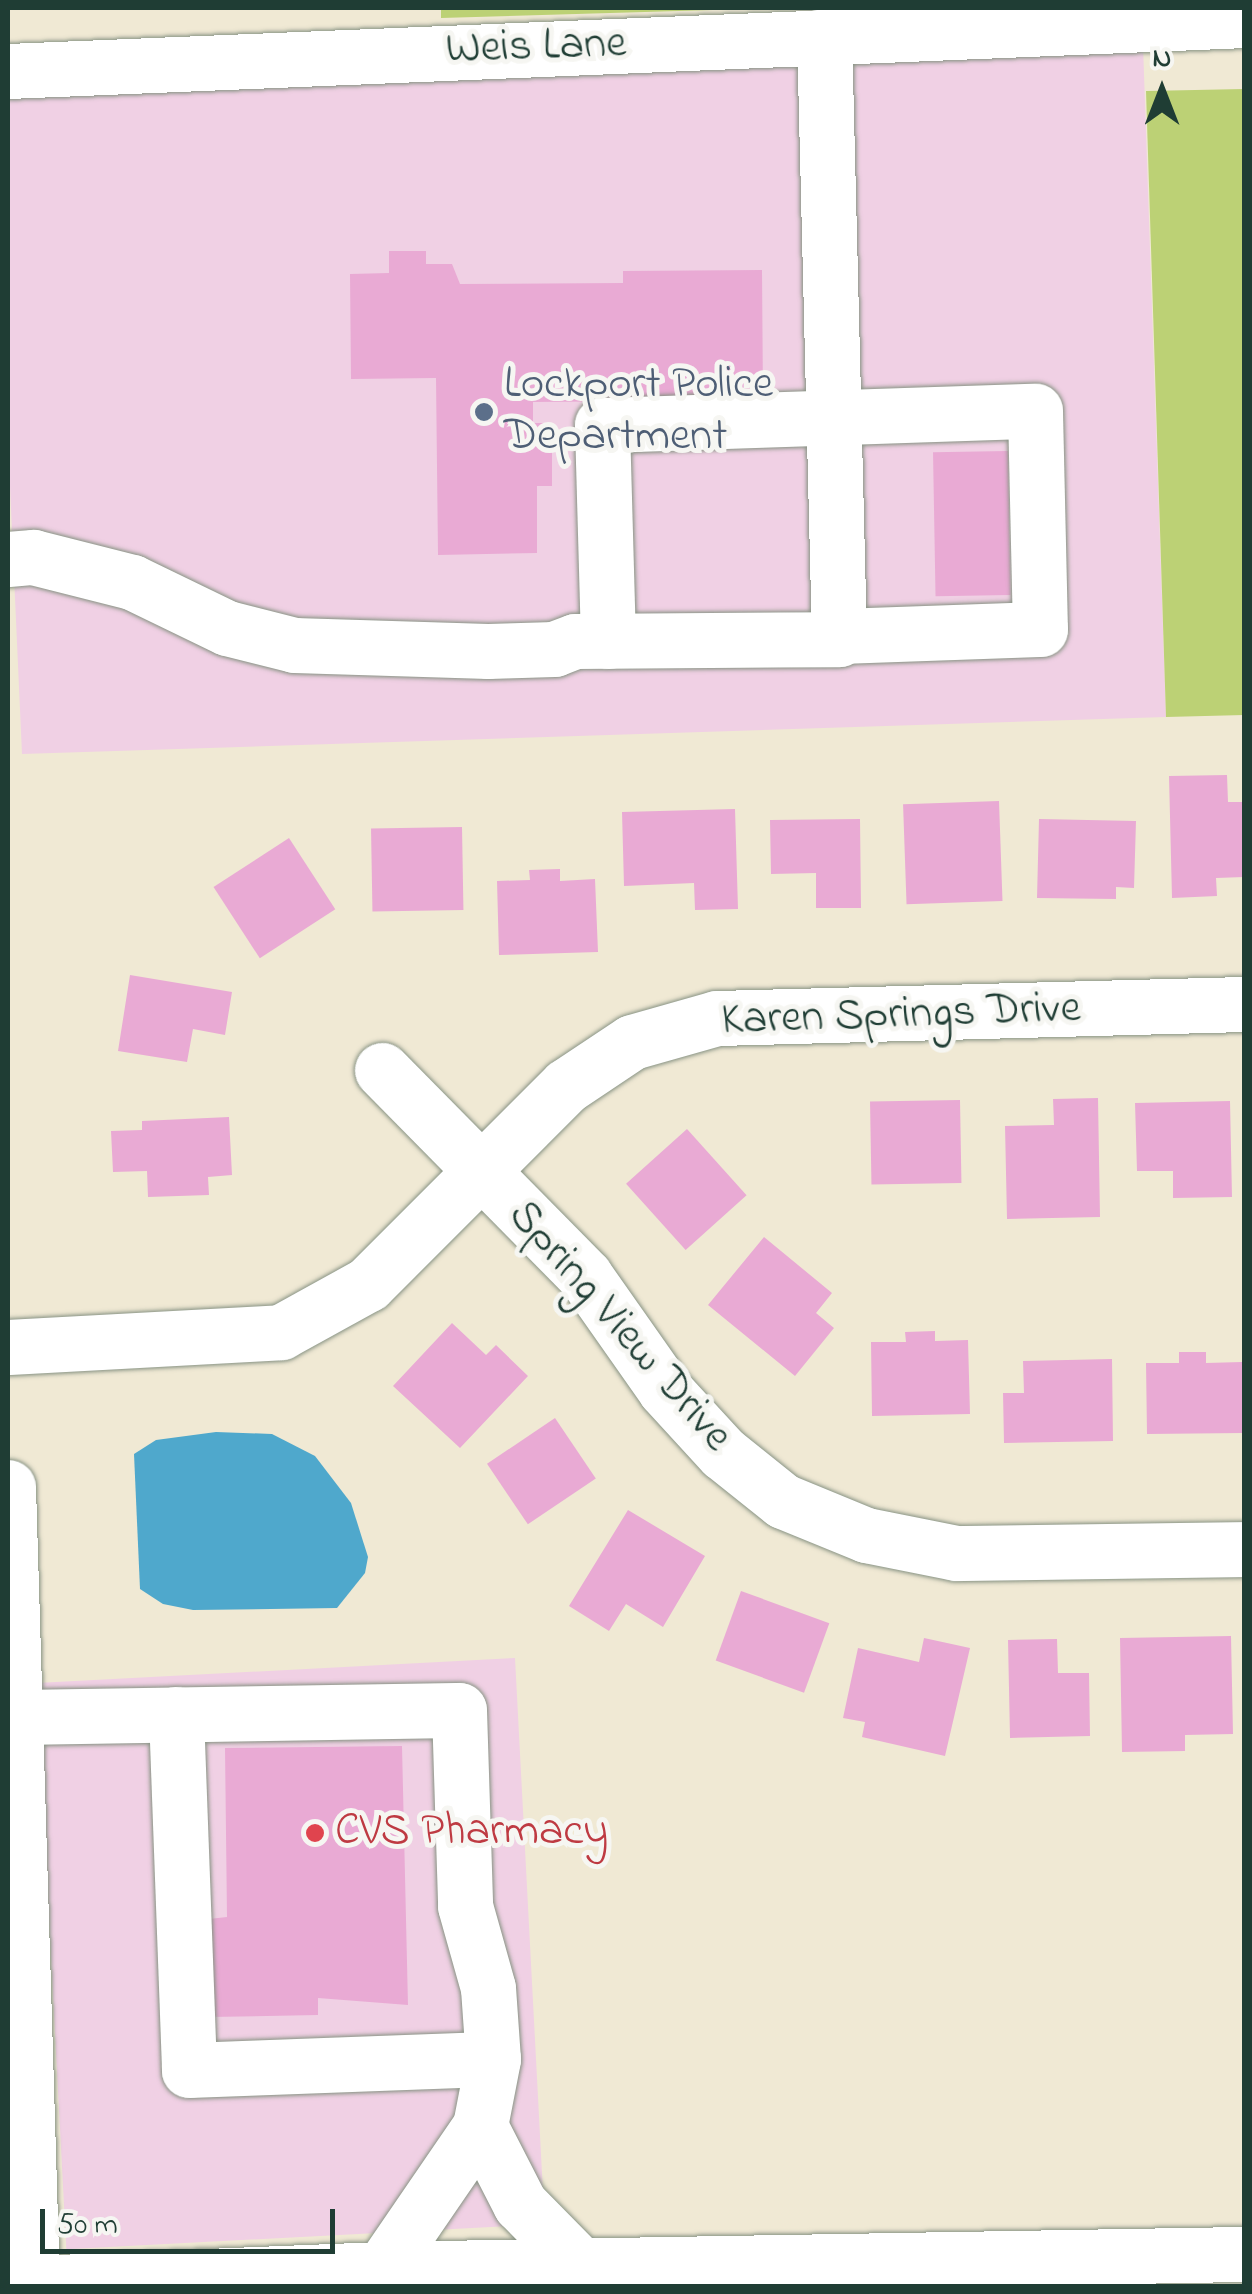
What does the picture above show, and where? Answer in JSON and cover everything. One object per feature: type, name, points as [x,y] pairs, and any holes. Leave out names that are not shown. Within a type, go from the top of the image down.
[{"type":"street","name":"Weis Lane","points":[[8,71],[824,35],[1158,14],[1244,20]]},
{"type":"street","points":[[824,35],[839,636]]},
{"type":"street","points":[[8,558],[33,557],[132,582],[227,628],[294,645],[554,649],[591,641],[1040,629],[1035,411],[602,425],[591,641]]},
{"type":"street","name":"Karen Springs Drive","points":[[8,1347],[280,1332],[368,1284],[479,1168],[566,1086],[632,1042],[717,1018],[1244,1004]]},
{"type":"street","name":"Spring View Drive","points":[[382,1070],[585,1276],[664,1390],[723,1453],[784,1500],[866,1535],[956,1553],[1244,1549]]},
{"type":"street","points":[[8,1486],[24,2284],[382,2269],[1244,2254]]},
{"type":"street","points":[[12,1732],[176,1714],[459,1710],[465,1906],[488,1988],[493,2059],[480,2126],[382,2269]]},
{"type":"street","points":[[176,1714],[189,2070],[493,2059]]},
{"type":"street","points":[[480,2126],[520,2204],[580,2265]]},
{"type":"shaded area","points":[[1143,45],[1166,717],[22,754],[8,442],[8,84]]},
{"type":"shaded area","points":[[515,1658],[545,2224],[66,2249],[37,1683]]},
{"type":"green space","points":[[441,8],[780,8],[441,18]]},
{"type":"green space","points":[[1244,89],[1244,715],[1166,717],[1146,91]]},
{"type":"water","points":[[216,1432],[272,1434],[315,1456],[351,1503],[368,1557],[365,1573],[337,1608],[193,1610],[163,1604],[140,1589],[134,1454],[156,1440]]},
{"type":"building","name":"Lockport Police Department","points":[[389,251],[426,251],[426,264],[452,264],[460,284],[623,283],[623,271],[762,270],[763,400],[533,402],[533,423],[552,423],[552,486],[537,486],[537,553],[438,555],[436,378],[351,379],[350,274],[389,273]]},
{"type":"building","points":[[1008,451],[1011,595],[936,596],[933,452]]},
{"type":"building","points":[[1227,775],[1228,802],[1244,802],[1244,877],[1216,878],[1217,896],[1172,898],[1169,776]]},
{"type":"building","points":[[999,801],[1002,901],[907,904],[903,804]]},
{"type":"building","points":[[735,809],[738,909],[695,910],[694,883],[624,886],[622,812]]},
{"type":"building","points":[[860,819],[861,908],[816,908],[816,873],[771,874],[770,820]]},
{"type":"building","points":[[1039,819],[1136,821],[1134,888],[1116,887],[1116,899],[1037,898]]},
{"type":"building","points":[[462,827],[463,910],[372,912],[371,829]]},
{"type":"building","points":[[289,838],[335,909],[260,958],[214,887]]},
{"type":"building","points":[[560,869],[560,881],[595,879],[598,952],[499,955],[497,881],[530,880],[529,870]]},
{"type":"building","points":[[130,975],[232,992],[225,1035],[193,1029],[187,1062],[118,1051]]},
{"type":"building","points":[[1098,1098],[1100,1217],[1007,1219],[1005,1126],[1054,1125],[1053,1099]]},
{"type":"building","points":[[960,1100],[961,1183],[871,1185],[870,1102]]},
{"type":"building","points":[[1230,1101],[1232,1197],[1173,1198],[1173,1171],[1137,1171],[1135,1103]]},
{"type":"building","points":[[229,1117],[232,1175],[208,1177],[209,1195],[148,1197],[147,1171],[113,1172],[111,1131],[142,1130],[142,1121]]},
{"type":"building","points":[[687,1129],[747,1195],[686,1250],[626,1184]]},
{"type":"building","points":[[764,1237],[832,1293],[816,1313],[834,1328],[795,1376],[708,1305]]},
{"type":"building","points":[[452,1323],[486,1355],[496,1345],[528,1376],[460,1448],[393,1386]]},
{"type":"building","points":[[935,1331],[935,1341],[968,1340],[970,1414],[872,1416],[871,1342],[906,1342],[905,1332]]},
{"type":"building","points":[[1179,1352],[1206,1352],[1206,1363],[1242,1362],[1243,1433],[1147,1434],[1146,1363],[1179,1363]]},
{"type":"building","points":[[1112,1359],[1113,1441],[1004,1443],[1003,1393],[1024,1393],[1023,1361]]},
{"type":"building","points":[[555,1418],[596,1479],[528,1524],[487,1464]]},
{"type":"building","points":[[628,1510],[705,1556],[663,1627],[626,1604],[609,1631],[569,1606]]},
{"type":"building","points":[[741,1591],[829,1623],[804,1693],[716,1661]]},
{"type":"building","points":[[1231,1636],[1233,1734],[1185,1735],[1185,1751],[1122,1752],[1120,1638]]},
{"type":"building","points":[[924,1638],[970,1648],[945,1756],[862,1737],[865,1722],[843,1718],[858,1648],[919,1662]]},
{"type":"building","points":[[1057,1639],[1058,1673],[1089,1673],[1090,1736],[1010,1738],[1008,1640]]},
{"type":"building","name":"CVS Pharmacy","points":[[402,1746],[408,2005],[318,1998],[318,2015],[209,2017],[209,1919],[227,1917],[225,1748]]},
{"type":"place","name":"Lockport Police Department","points":[[484,412]]},
{"type":"place","name":"CVS Pharmacy","points":[[315,1833]]}]
